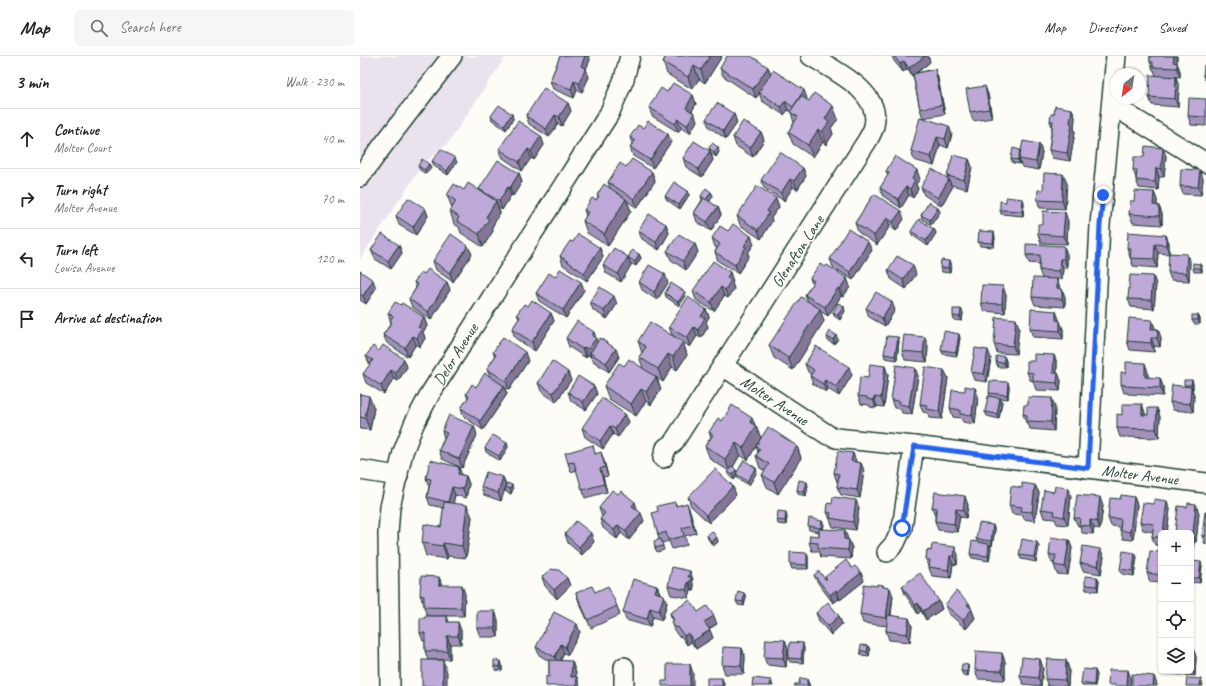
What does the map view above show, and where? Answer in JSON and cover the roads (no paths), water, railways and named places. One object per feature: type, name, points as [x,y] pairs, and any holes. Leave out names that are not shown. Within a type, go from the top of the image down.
[{"type":"street","points":[[360,178],[384,144],[452,56]]},
{"type":"street","name":"Delor Avenue","points":[[390,686],[388,534],[390,507],[403,452],[414,424],[430,394],[609,114],[624,79],[630,56]]},
{"type":"street","name":"Glenafton Lane","points":[[663,458],[666,448],[673,443],[723,366],[868,141],[874,127],[875,118],[867,95],[858,86],[811,56]]},
{"type":"street","points":[[1088,468],[1100,225],[1116,56]]},
{"type":"street","points":[[1112,105],[1206,163]]},
{"type":"street","name":"Molter Avenue","points":[[723,366],[832,436],[1206,482]]},
{"type":"street","points":[[887,552],[895,543],[902,528],[914,446]]},
{"type":"street","points":[[360,470],[398,476]]}]
